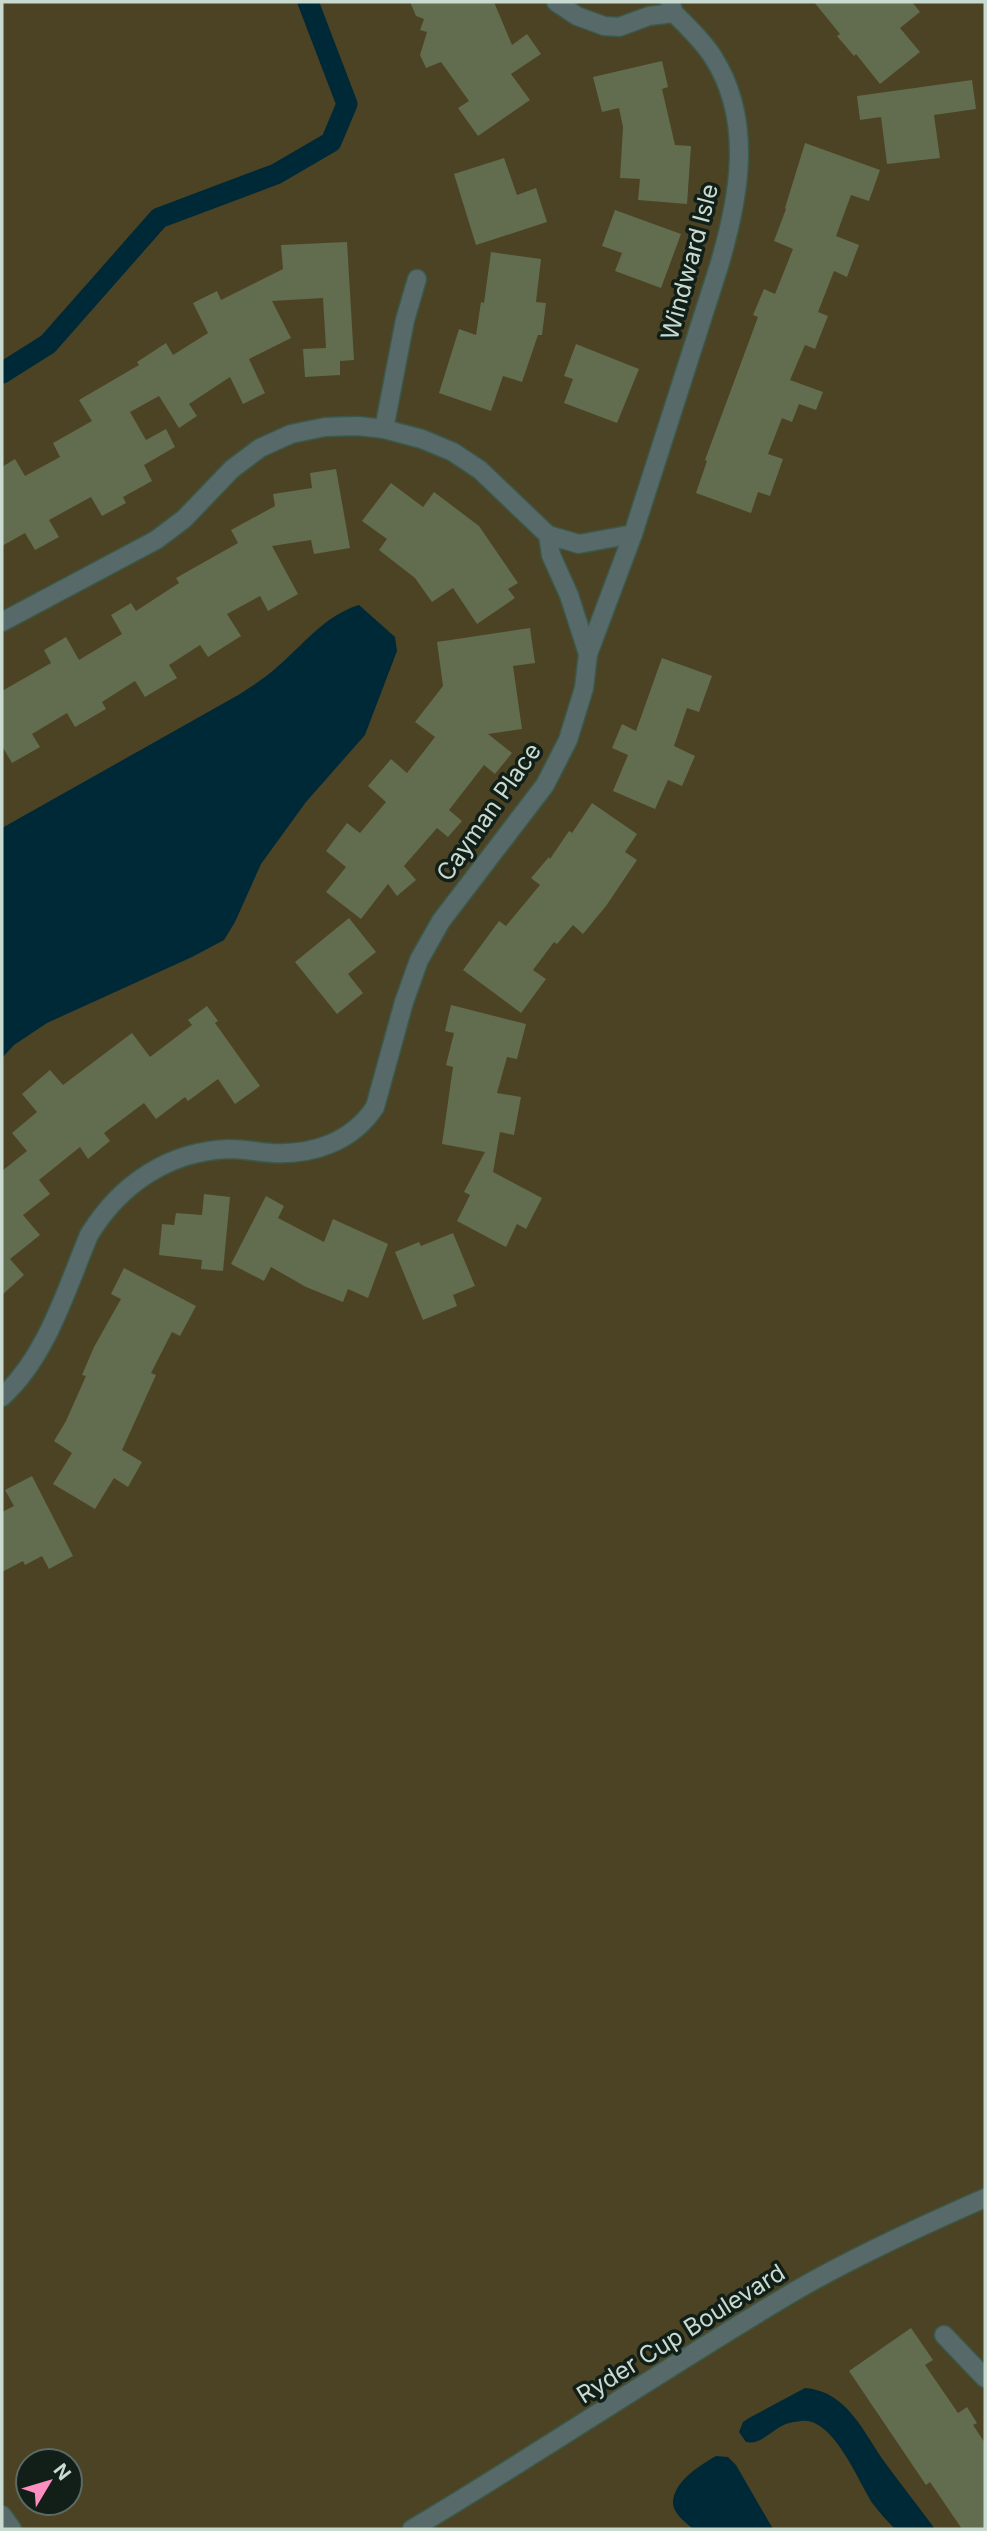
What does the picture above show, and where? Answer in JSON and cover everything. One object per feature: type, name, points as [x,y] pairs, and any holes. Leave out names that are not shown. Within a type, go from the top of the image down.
[{"type":"street","name":"Windward Isle","points":[[556,2],[577,16],[604,26],[619,27],[672,7],[712,54],[728,84],[738,125],[738,177],[732,222],[633,534],[588,654]]},
{"type":"street","points":[[384,429],[405,320],[417,279]]},
{"type":"street","points":[[2,622],[156,540],[184,519],[245,458],[275,440],[325,427],[358,426],[384,429],[422,439],[453,452],[480,470],[548,535],[579,544],[633,534]]},
{"type":"street","name":"Cayman Place","points":[[2,1397],[34,1360],[98,1220],[134,1182],[164,1164],[198,1153],[232,1149],[293,1154],[310,1151],[342,1139],[355,1132],[366,1121],[374,1108],[404,1002],[419,960],[440,921],[550,775],[568,740],[584,688],[588,654],[569,595],[551,555],[548,535]]},
{"type":"street","name":"Ryder Cup Boulevard","points":[[412,2529],[520,2465],[666,2370],[797,2290],[985,2198]]},
{"type":"street","points":[[944,2335],[985,2378]]},
{"type":"street","points":[[2,2515],[12,2529]]},
{"type":"shaded area","points":[[2,2],[985,2],[985,2529],[2,2529]]},
{"type":"water","points":[[359,605],[395,637],[397,651],[365,735],[306,802],[261,864],[224,940],[47,1023],[14,1045],[2,1058],[2,828],[240,694],[272,672],[335,616]]},
{"type":"water","points":[[805,2388],[820,2391],[844,2405],[935,2529],[895,2529],[873,2504],[844,2453],[824,2429],[813,2422],[787,2424],[760,2440],[746,2442],[739,2432],[743,2422]]},
{"type":"water","points":[[716,2456],[728,2457],[736,2465],[773,2529],[693,2529],[677,2514],[673,2503],[677,2488],[688,2475]]},
{"type":"building","points":[[410,2],[494,2],[512,45],[527,34],[541,54],[511,74],[530,100],[478,136],[458,108],[469,101],[441,62],[426,68],[420,55],[427,32],[420,30],[424,19],[416,16]]},
{"type":"building","points":[[814,2],[912,2],[920,12],[900,28],[920,52],[880,84],[856,54],[854,56],[837,36],[840,34]]},
{"type":"building","points":[[662,61],[668,87],[662,89],[675,145],[691,146],[687,204],[638,200],[640,179],[620,178],[623,127],[619,108],[602,112],[593,77]]},
{"type":"building","points":[[972,80],[976,109],[934,115],[940,158],[887,164],[881,117],[860,120],[857,96]]},
{"type":"building","points":[[805,143],[880,170],[869,201],[851,195],[836,236],[859,245],[847,277],[834,271],[818,312],[828,316],[815,349],[805,345],[790,380],[823,392],[816,410],[799,404],[792,422],[782,418],[768,454],[783,459],[770,496],[758,492],[751,513],[696,493],[707,461],[705,460],[758,317],[753,315],[764,289],[775,294],[793,249],[774,241]]},
{"type":"building","points":[[504,158],[517,195],[536,188],[547,222],[476,245],[454,174]]},
{"type":"building","points":[[615,210],[681,234],[661,288],[615,271],[622,253],[602,246]]},
{"type":"building","points":[[347,242],[354,360],[340,361],[340,375],[305,377],[303,349],[326,348],[323,298],[272,301],[291,338],[249,359],[265,393],[243,404],[230,377],[189,404],[197,416],[179,428],[159,396],[130,412],[146,440],[166,429],[175,447],[144,465],[152,481],[123,497],[126,503],[102,516],[91,497],[49,520],[59,537],[35,550],[25,533],[2,546],[2,467],[15,459],[25,476],[60,457],[53,443],[92,421],[79,400],[139,365],[137,362],[166,343],[173,355],[208,333],[193,303],[217,291],[221,300],[283,269],[281,245]]},
{"type":"building","points":[[491,252],[541,259],[536,302],[546,303],[542,335],[538,335],[522,382],[503,376],[491,411],[439,393],[459,329],[476,335],[481,302],[484,303]]},
{"type":"building","points":[[576,344],[639,369],[617,423],[564,403],[573,379],[564,376]]},
{"type":"building","points":[[336,469],[350,548],[314,554],[311,540],[272,546],[298,594],[268,611],[260,596],[227,614],[241,636],[208,657],[200,645],[169,665],[177,678],[145,697],[135,681],[102,702],[106,709],[75,727],[67,713],[32,734],[40,747],[12,763],[2,746],[2,691],[51,663],[44,650],[66,637],[79,660],[122,634],[111,615],[131,603],[136,611],[179,583],[176,578],[238,543],[231,530],[275,506],[273,494],[312,488],[310,473]]},
{"type":"building","points":[[391,483],[423,507],[434,492],[479,526],[518,583],[508,589],[515,598],[477,624],[453,588],[432,602],[415,578],[379,550],[387,539],[362,521]]},
{"type":"building","points":[[530,628],[535,663],[513,666],[522,729],[488,734],[512,753],[495,774],[484,765],[449,810],[462,821],[448,837],[437,828],[404,866],[416,880],[397,896],[388,884],[361,919],[326,892],[346,867],[326,851],[347,823],[360,833],[386,802],[368,786],[391,759],[407,773],[435,737],[415,722],[443,686],[437,642]]},
{"type":"building","points":[[662,658],[712,676],[699,712],[687,708],[674,746],[695,756],[682,786],[668,780],[655,809],[613,791],[628,755],[612,748],[622,724],[636,731]]},
{"type":"building","points":[[592,803],[637,834],[625,852],[637,860],[583,934],[573,925],[557,944],[554,942],[533,970],[546,979],[521,1013],[463,970],[499,921],[506,926],[540,885],[531,878],[549,857],[550,859],[569,831],[572,833]]},
{"type":"building","points":[[349,918],[376,952],[348,974],[363,993],[337,1014],[295,962]]},
{"type":"building","points":[[451,1005],[526,1024],[517,1059],[507,1057],[497,1093],[521,1097],[514,1135],[500,1132],[493,1172],[542,1198],[526,1229],[517,1224],[506,1247],[457,1221],[470,1195],[464,1192],[485,1152],[442,1144],[453,1067],[446,1065],[454,1033],[445,1031]]},
{"type":"building","points":[[207,1006],[218,1021],[215,1023],[260,1086],[235,1104],[218,1079],[188,1101],[185,1097],[156,1119],[144,1103],[104,1133],[110,1141],[88,1159],[80,1147],[39,1180],[50,1194],[23,1215],[40,1235],[10,1259],[24,1275],[2,1295],[2,1171],[27,1151],[12,1133],[37,1112],[22,1094],[50,1070],[63,1085],[132,1033],[150,1057],[192,1025],[188,1020]]},
{"type":"building","points":[[204,1194],[230,1197],[223,1271],[201,1269],[202,1260],[159,1255],[162,1224],[174,1225],[176,1213],[202,1215]]},
{"type":"building","points":[[266,1196],[284,1206],[278,1218],[324,1242],[333,1219],[388,1244],[368,1298],[348,1289],[343,1302],[306,1287],[271,1267],[264,1281],[231,1264]]},
{"type":"building","points":[[453,1233],[475,1286],[453,1295],[457,1306],[423,1320],[395,1252],[419,1242],[421,1246]]},
{"type":"building","points":[[124,1268],[196,1306],[180,1336],[172,1332],[151,1373],[156,1375],[122,1450],[142,1462],[128,1487],[114,1478],[95,1509],[53,1484],[72,1453],[54,1441],[86,1376],[82,1375],[94,1347],[121,1299],[111,1294]]},
{"type":"building","points":[[32,1476],[73,1556],[49,1569],[42,1556],[25,1565],[23,1561],[2,1572],[2,1512],[14,1506],[5,1490]]},
{"type":"building","points":[[911,2328],[933,2360],[925,2365],[958,2413],[967,2407],[977,2423],[973,2425],[985,2443],[985,2529],[962,2529],[930,2482],[926,2485],[849,2371]]},
{"type":"waterway","points":[[2,373],[48,344],[159,218],[276,174],[331,142],[347,104],[308,2]]}]
